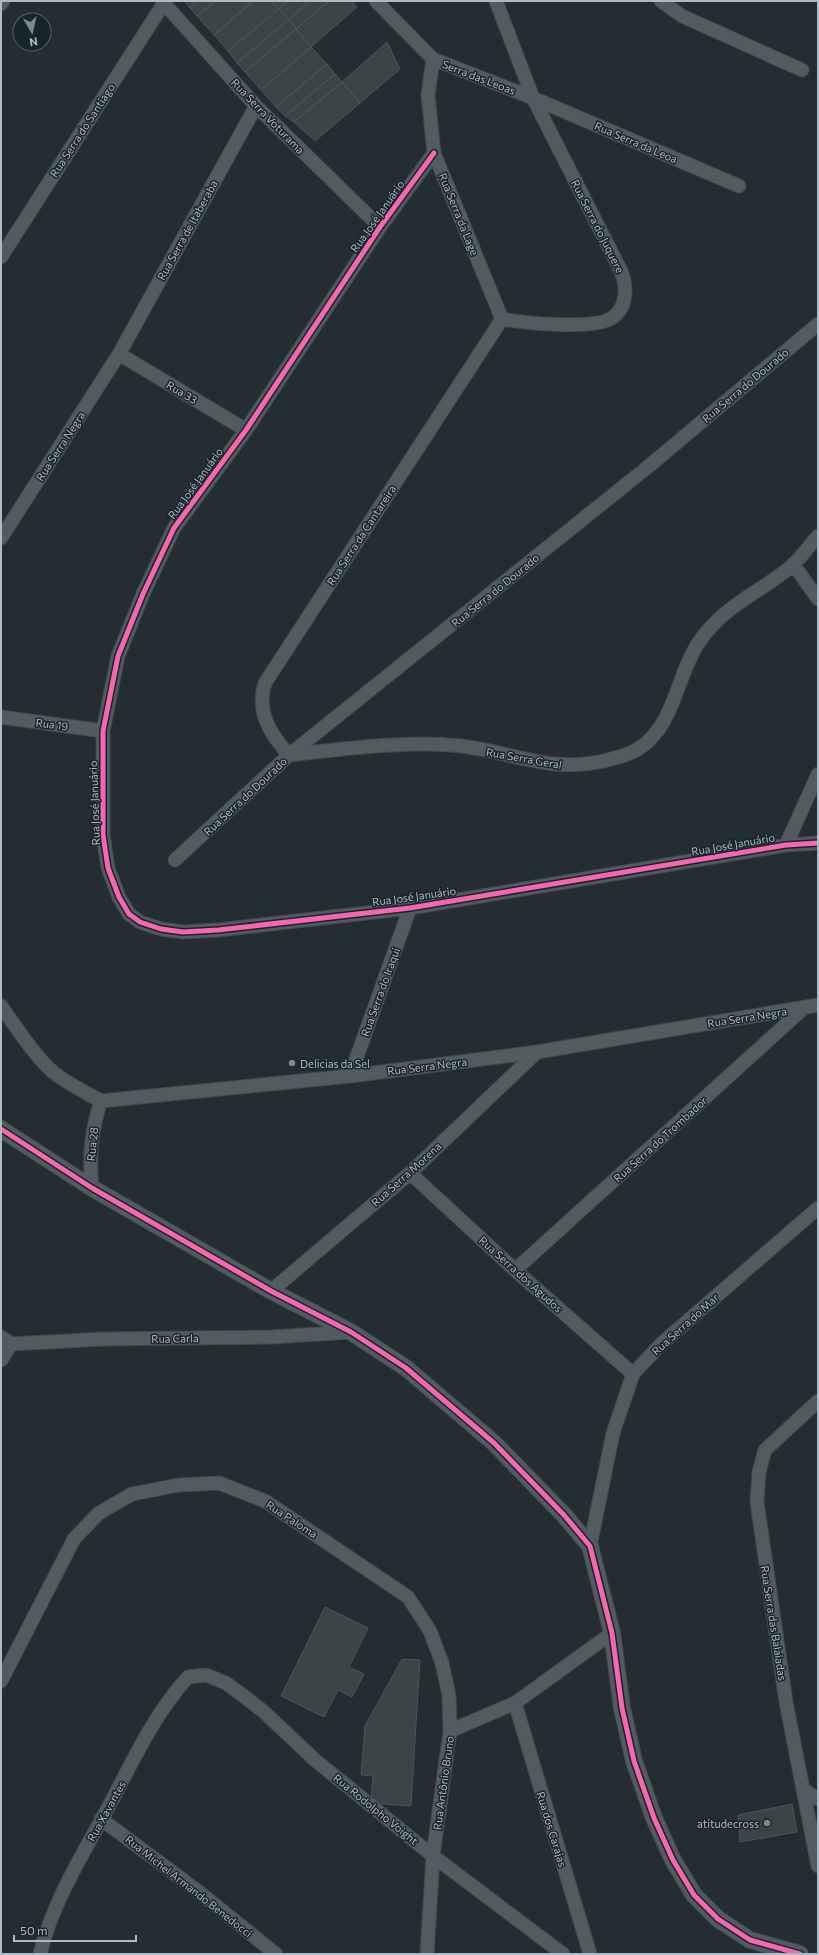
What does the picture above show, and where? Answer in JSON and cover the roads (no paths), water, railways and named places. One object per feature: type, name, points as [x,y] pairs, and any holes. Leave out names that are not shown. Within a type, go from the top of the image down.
[{"type":"street","name":"Serra das Leoas","points":[[376,1],[434,59],[533,98]]},
{"type":"street","name":"Rua Serra do Juquere","points":[[496,1],[533,98],[621,271],[625,281],[626,292],[623,304],[618,313],[611,319],[599,323],[546,324],[502,319]]},
{"type":"street","points":[[661,1],[682,16],[802,70]]},
{"type":"street","name":"Rua Serra Voturama","points":[[163,2],[256,106],[380,227]]},
{"type":"street","name":"Rua Serra do Santiago","points":[[1,257],[163,2]]},
{"type":"street","name":"Rua Serra da Lage","points":[[434,59],[428,95],[434,153],[502,319]]},
{"type":"street","name":"Rua Serra da Leoa","points":[[533,98],[739,186]]},
{"type":"street","name":"Rua Serra de Itaberaba","points":[[118,354],[256,106]]},
{"type":"street","name":"Rua José Januário","points":[[434,153],[380,227],[246,430],[174,528],[143,594],[118,656],[103,731],[103,835],[108,868],[118,897],[129,914],[140,922],[161,929],[183,932],[218,930],[410,908],[786,845],[818,844]]},
{"type":"street","name":"Rua Serra da Cantareira","points":[[289,755],[270,731],[265,719],[262,706],[262,693],[265,683],[502,319]]},
{"type":"street","name":"Rua Serra do Dourado","points":[[175,860],[289,755],[649,466],[818,324]]},
{"type":"street","name":"Rua 33","points":[[118,354],[246,430]]},
{"type":"street","name":"Rua Serra Negra","points":[[1,538],[118,354]]},
{"type":"street","name":"Rua Serra Geral","points":[[289,755],[423,744],[462,746],[539,763],[568,766],[598,762],[623,756],[653,738],[662,726],[685,669],[699,642],[724,613],[793,564],[818,536]]},
{"type":"street","points":[[793,564],[818,598]]},
{"type":"street","name":"Rua 19","points":[[1,717],[103,731]]},
{"type":"street","points":[[786,845],[818,774]]},
{"type":"street","name":"Rua Serra do Iraqui","points":[[350,1076],[410,908]]},
{"type":"street","name":"Rua Serra Negra","points":[[101,1101],[350,1076],[537,1052],[818,1005]]},
{"type":"street","points":[[1,1006],[32,1047],[53,1071],[72,1086],[101,1101]]},
{"type":"street","name":"Rua Serra do Trombador","points":[[515,1270],[805,1007]]},
{"type":"street","name":"Rua Serra Morena","points":[[270,1291],[410,1173],[537,1052]]},
{"type":"street","name":"Rua 28","points":[[92,1188],[90,1147],[93,1125],[101,1101]]},
{"type":"street","points":[[1,1129],[92,1188],[270,1291],[351,1332],[406,1368],[494,1443],[564,1515],[590,1546],[612,1633],[622,1708],[634,1761],[654,1818],[673,1860],[694,1895],[718,1919],[750,1940],[800,1954]]},
{"type":"street","name":"Rua Serra dos Agudos","points":[[410,1173],[515,1270],[633,1374]]},
{"type":"street","name":"Rua Serra do Mar","points":[[590,1546],[613,1433],[633,1374],[661,1344],[818,1208]]},
{"type":"street","name":"Rua Carla","points":[[6,1340],[272,1337],[351,1332]]},
{"type":"street","points":[[1,1360],[6,1340]]},
{"type":"street","name":"Rua Serra das Balaiadas","points":[[818,1401],[764,1450],[759,1472],[757,1502],[786,1702],[818,1866]]},
{"type":"street","name":"Rua Paloma","points":[[1,1681],[74,1539],[99,1513],[132,1494],[179,1485],[219,1483],[265,1501],[408,1597],[430,1631],[442,1663],[448,1695],[450,1731]]},
{"type":"street","name":"Rua Antônio Bruno","points":[[427,1954],[433,1856],[450,1731],[515,1704],[612,1633]]},
{"type":"street","name":"Rua Rodolpho Voight","points":[[188,1677],[206,1675],[226,1682],[241,1693],[264,1712],[315,1760],[433,1856],[563,1954]]},
{"type":"street","name":"Rua Xavantes","points":[[40,1954],[44,1938],[69,1877],[153,1724],[171,1696],[188,1677]]},
{"type":"street","name":"Rua dos Carajas","points":[[515,1704],[590,1954]]},
{"type":"street","points":[[804,1790],[818,1799]]},
{"type":"street","name":"Rua Michel Armando Benedocci","points":[[101,1819],[199,1892],[276,1954]]},
{"type":"place","name":"Delicias da Sel","points":[[292,1063]]},
{"type":"place","name":"atitudecross","points":[[767,1823]]}]
